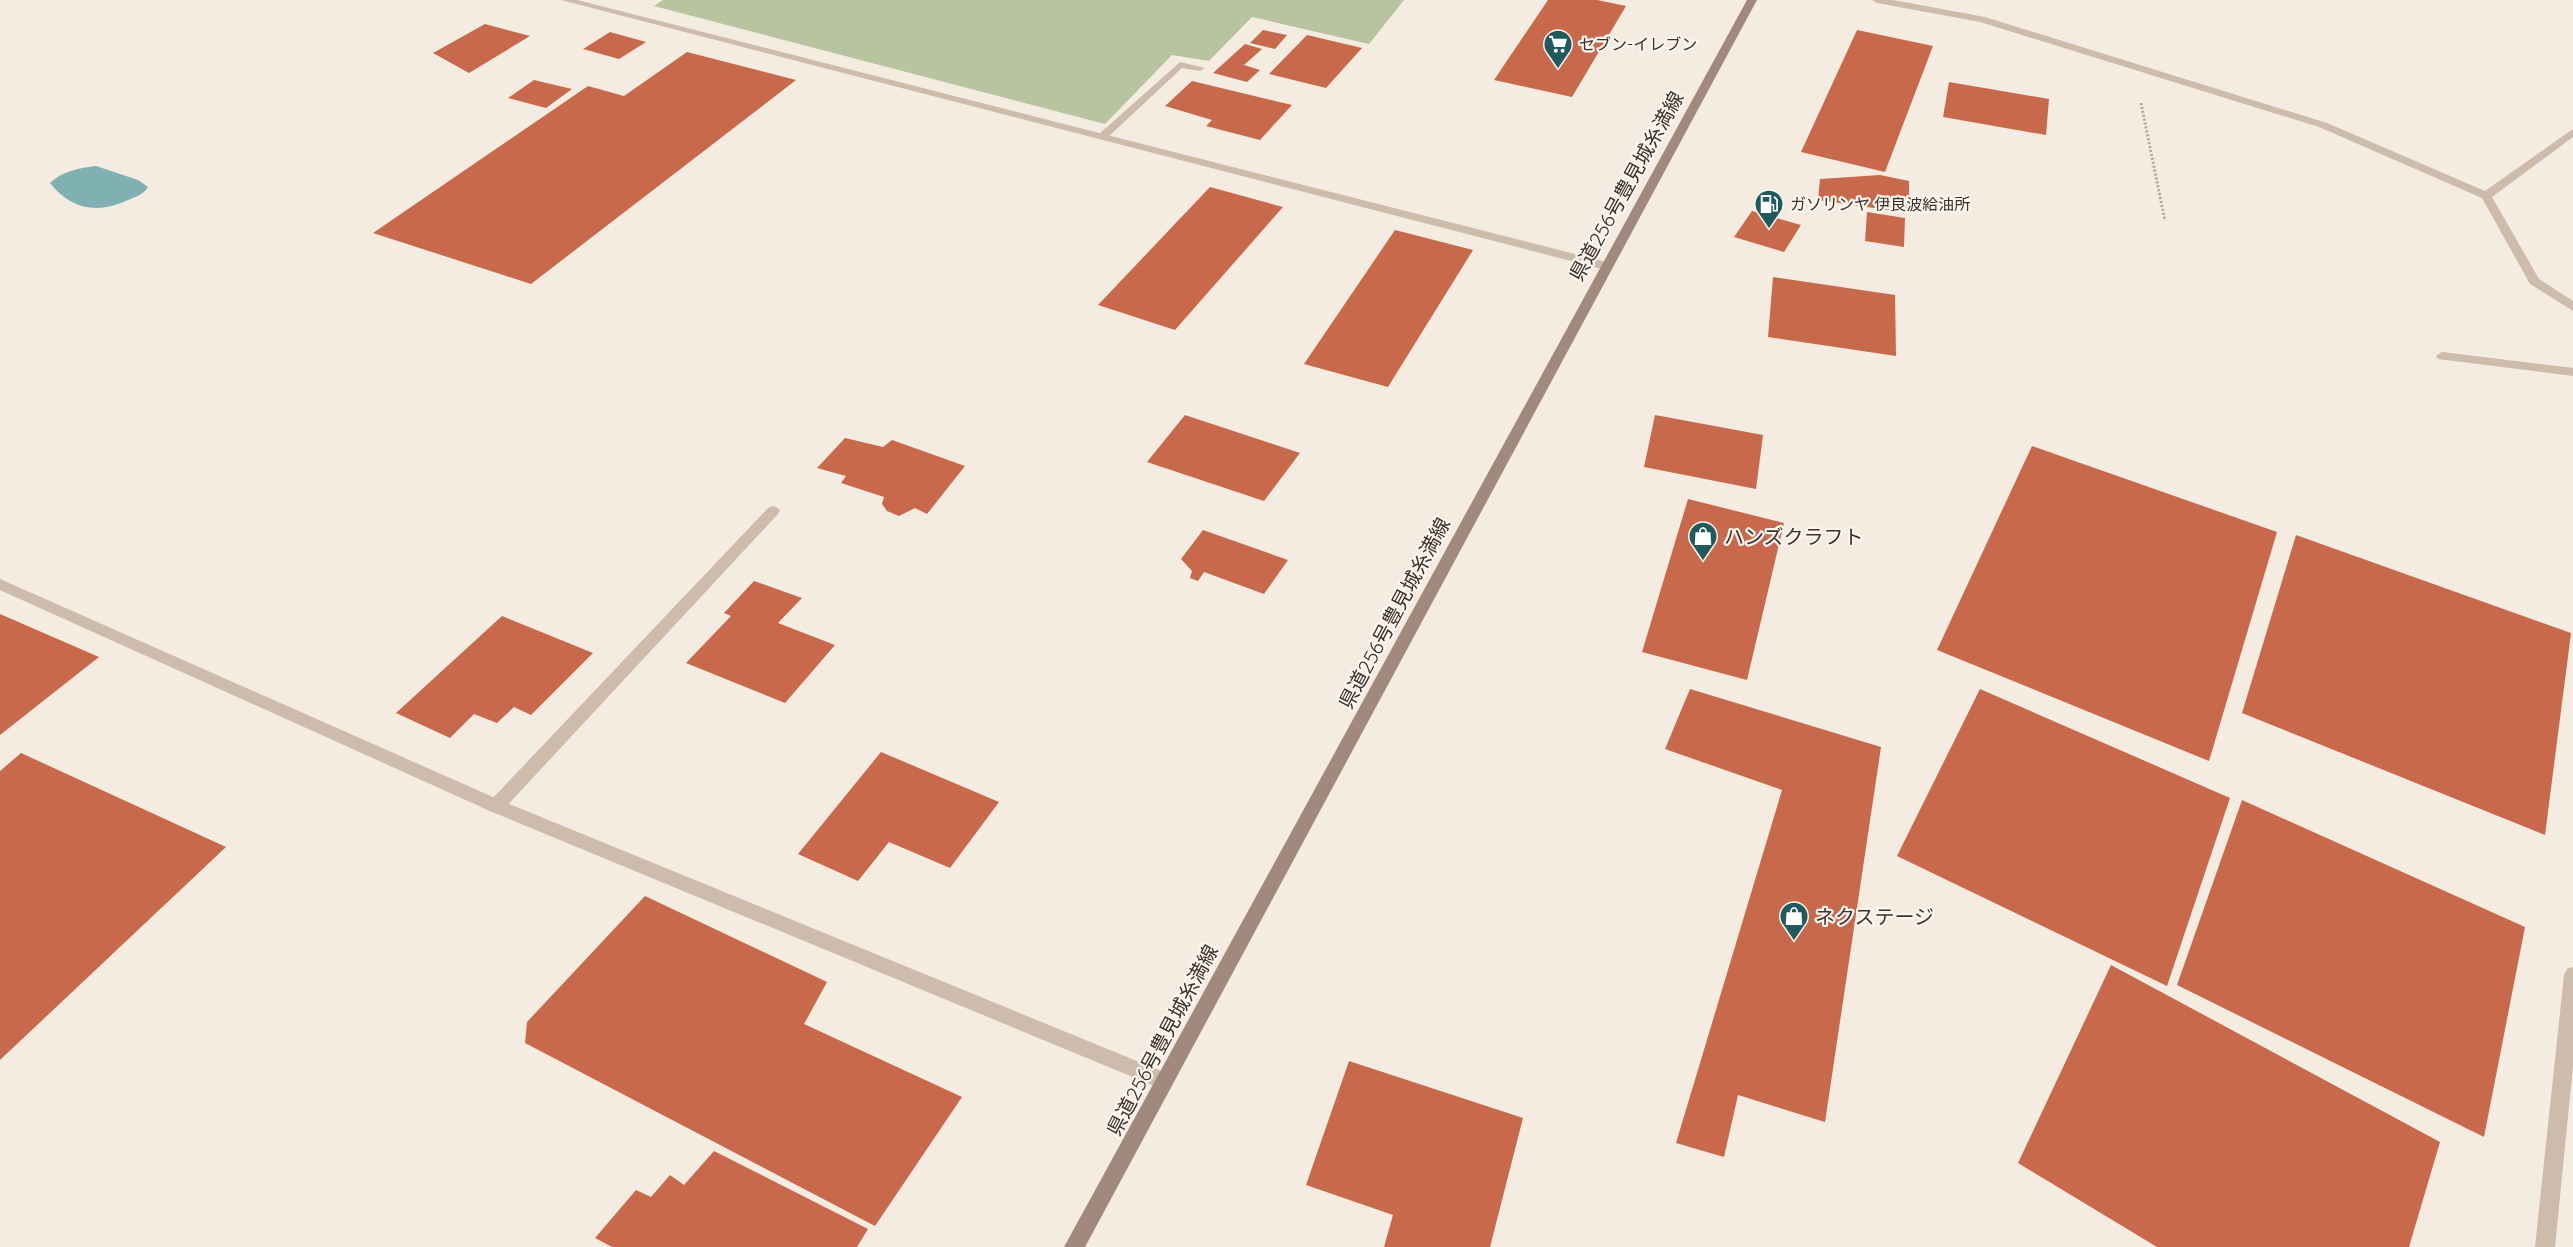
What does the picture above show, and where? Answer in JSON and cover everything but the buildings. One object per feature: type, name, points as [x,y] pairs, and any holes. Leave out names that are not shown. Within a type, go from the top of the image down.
[{"type":"main road","name":"県道256号豊見城糸満線","points":[[1074,1247],[1752,0]]},
{"type":"street","points":[[566,0],[1606,266]]},
{"type":"street","points":[[1877,0],[1982,19],[2323,125],[2486,196],[2534,281],[2573,307]]},
{"type":"street","points":[[1102,137],[1180,65],[1200,68]]},
{"type":"street","points":[[2486,196],[2573,132]]},
{"type":"street","points":[[2442,356],[2573,372]]},
{"type":"street","points":[[496,806],[773,511]]},
{"type":"street","points":[[0,584],[496,806],[1164,1081]]},
{"type":"street","points":[[2545,1247],[2573,975]]},
{"type":"path","points":[[2134,67],[2165,221]]},
{"type":"green space","points":[[663,0],[1404,0],[1369,44],[1252,17],[1209,61],[1172,55],[1105,124],[654,6]]},
{"type":"water","points":[[96,166],[138,180],[148,187],[141,194],[128,200],[96,208],[76,204],[58,192],[50,183],[66,173]]},
{"type":"place","name":"セブン-イレブン","points":[[1558,70]]},
{"type":"place","name":"ガソリンヤ 伊良波給油所","points":[[1769,230]]},
{"type":"place","name":"ハンズクラフト","points":[[1703,562]]},
{"type":"place","name":"ネクステージ","points":[[1794,942]]}]
